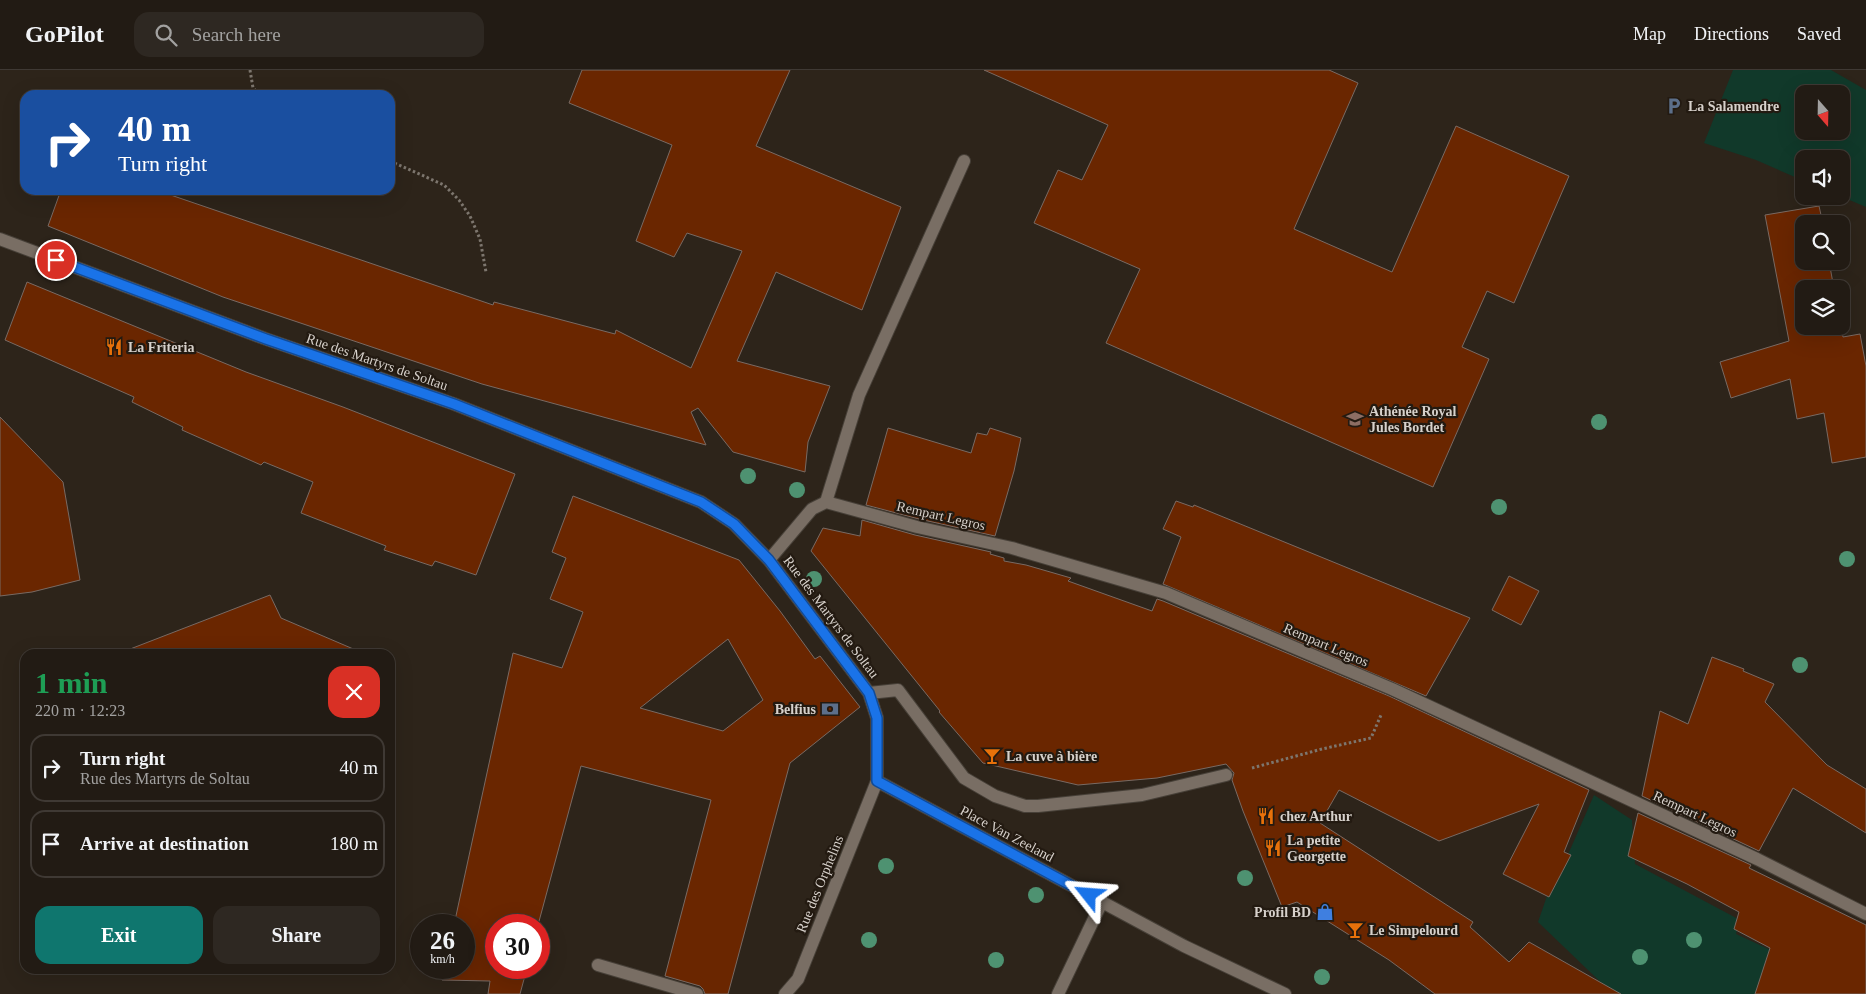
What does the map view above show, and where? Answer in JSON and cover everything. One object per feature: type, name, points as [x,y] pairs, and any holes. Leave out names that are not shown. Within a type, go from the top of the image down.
[{"type":"street","points":[[769,560],[812,509],[826,502],[859,396],[964,161]]},
{"type":"street","name":"Rue des Martyrs de Soltau","points":[[0,239],[266,339],[454,404],[701,502],[734,524],[769,560],[869,693],[877,718],[877,781]]},
{"type":"street","name":"Rempart Legros","points":[[826,502],[917,527],[1012,548],[1166,593],[1392,689],[1758,859],[1866,914]]},
{"type":"street","points":[[869,693],[898,690],[964,778],[995,796],[1025,806],[1142,795],[1226,775]]},
{"type":"street","name":"Place Van Zeeland","points":[[877,781],[1184,946],[1285,994]]},
{"type":"street","name":"Rue des Orphelins","points":[[784,994],[798,979],[877,781]]},
{"type":"street","points":[[1058,994],[1102,902]]},
{"type":"street","points":[[598,965],[697,994]]},
{"type":"path","points":[[250,70],[255,90]]},
{"type":"path","points":[[395,163],[444,185],[458,200],[470,216],[480,239],[485,255],[486,272]]},
{"type":"path","points":[[1226,775],[1371,738],[1392,689]]},
{"type":"green space","points":[[1733,70],[1831,70],[1866,90],[1866,207],[1850,200],[1850,150],[1795,150],[1795,177],[1756,160],[1704,143]]},
{"type":"green space","points":[[1594,795],[1632,820],[1635,864],[1740,920],[1736,934],[1775,952],[1762,994],[1613,994],[1538,922],[1547,896],[1566,859]]},
{"type":"building","points":[[582,70],[790,70],[756,146],[901,207],[862,310],[776,272],[737,361],[830,386],[808,442],[805,472],[733,452],[698,408],[691,412],[706,445],[482,384],[223,297],[48,226],[59,195],[171,195],[493,305],[494,302],[615,334],[616,330],[691,368],[742,251],[687,233],[674,257],[636,241],[672,145],[569,103]]},
{"type":"building","points":[[984,70],[1329,70],[1358,83],[1294,229],[1392,272],[1456,126],[1569,176],[1514,303],[1487,291],[1462,347],[1489,359],[1433,487],[1106,343],[1140,269],[1034,223],[1058,170],[1082,180],[1108,125]]},
{"type":"building","points":[[1819,206],[1821,215],[1795,215],[1795,270],[1831,270],[1832,280],[1795,280],[1795,335],[1843,335],[1843,337],[1860,334],[1866,366],[1866,457],[1832,463],[1824,413],[1797,419],[1790,379],[1731,398],[1720,362],[1789,341],[1765,215]]},
{"type":"building","points":[[27,282],[246,372],[343,407],[515,474],[476,575],[435,561],[432,566],[384,550],[386,546],[301,513],[313,482],[264,462],[261,465],[182,430],[183,427],[132,402],[134,397],[5,340]]},
{"type":"building","points":[[0,417],[63,482],[80,580],[32,592],[0,596]]},
{"type":"building","points":[[888,428],[971,453],[977,433],[987,435],[990,428],[1021,438],[1014,471],[995,536],[866,505]]},
{"type":"building","points":[[573,496],[739,560],[815,659],[820,656],[860,707],[790,763],[728,994],[705,994],[700,986],[665,976],[711,800],[581,766],[541,914],[485,914],[485,979],[524,979],[520,994],[488,994],[490,981],[442,980],[475,979],[475,914],[456,914],[513,653],[562,668],[583,612],[550,599],[566,558],[552,552]],"holes":[[[728,639],[763,700],[723,731],[640,708]]]},
{"type":"building","points":[[1176,501],[1193,507],[1194,505],[1470,618],[1426,696],[1163,584],[1181,537],[1163,529]]},
{"type":"building","points":[[862,520],[915,535],[991,552],[990,554],[1004,558],[1004,561],[1026,565],[1071,578],[1068,581],[1152,611],[1157,599],[1163,601],[1389,696],[1589,790],[1564,852],[1571,855],[1549,897],[1503,874],[1539,804],[1439,841],[1339,790],[1320,823],[1473,922],[1470,927],[1509,962],[1529,942],[1621,994],[1435,994],[1389,960],[1297,902],[1282,907],[1243,811],[1232,780],[1234,773],[1226,764],[1157,778],[1078,785],[983,763],[939,712],[811,551],[823,528],[860,536]]},
{"type":"building","points":[[1509,576],[1539,591],[1521,625],[1492,610]]},
{"type":"building","points":[[270,595],[281,618],[353,649],[130,649]]},
{"type":"building","points":[[1712,657],[1744,669],[1743,671],[1774,684],[1765,702],[1827,765],[1866,789],[1866,833],[1793,788],[1759,851],[1642,796],[1660,711],[1688,724]]},
{"type":"building","points":[[1638,813],[1751,865],[1749,868],[1866,925],[1866,994],[1755,994],[1770,948],[1734,929],[1739,912],[1687,884],[1628,856]]},
{"type":"place","name":"La Salamendre","points":[[1674,106]]},
{"type":"place","name":"La Friteria","points":[[114,347]]},
{"type":"place","name":"Athénée Royal Jules Bordet","points":[[1355,419]]},
{"type":"place","name":"Belfius","points":[[830,709]]},
{"type":"place","name":"La cuve à bière","points":[[992,756]]},
{"type":"place","name":"chez Arthur","points":[[1266,816]]},
{"type":"place","name":"La petite Georgette","points":[[1273,848]]},
{"type":"place","name":"Profil BD","points":[[1325,912]]},
{"type":"place","name":"Le Simpelourd","points":[[1355,930]]},
{"type":"route","points":[[56,260],[266,339],[454,404],[701,502],[734,524],[769,560],[869,693],[877,718],[877,781],[1089,895]]}]
